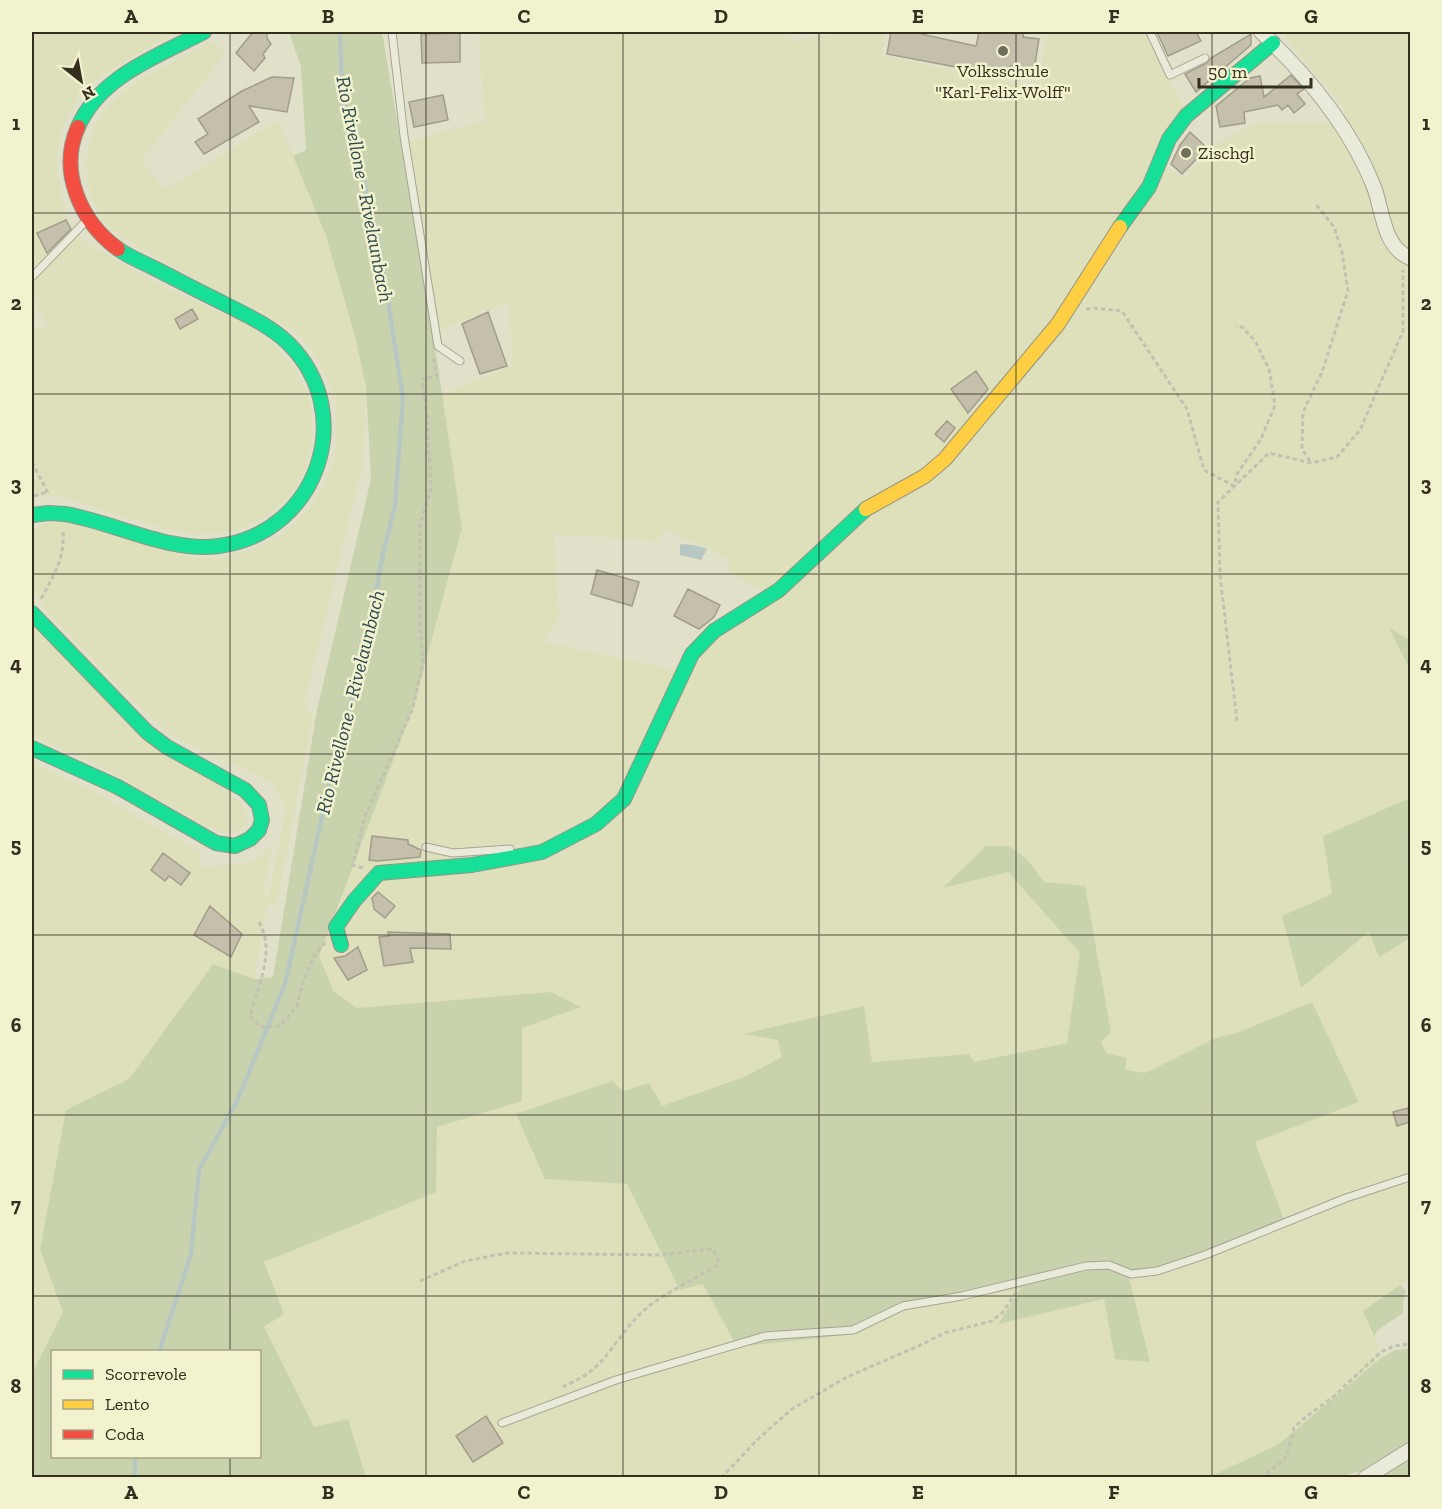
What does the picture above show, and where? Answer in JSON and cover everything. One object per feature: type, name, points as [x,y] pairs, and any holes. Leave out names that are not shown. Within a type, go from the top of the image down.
[{"type":"main road","points":[[32,514],[68,513],[191,546],[224,545],[241,541],[264,531],[285,517],[303,496],[311,482],[323,450],[324,405],[318,385],[298,352],[266,325],[122,252],[102,237],[88,220],[76,198],[71,177],[70,153],[75,131],[87,107],[107,87],[132,70],[204,32]]},
{"type":"main road","points":[[340,945],[336,927],[354,901],[379,873],[472,865],[542,852],[596,824],[624,799],[692,654],[714,631],[779,590],[864,510],[925,476],[945,459],[1059,324],[1115,233],[1149,187],[1169,139],[1186,116],[1273,43]]},
{"type":"main road","points":[[32,748],[118,787],[216,843],[235,846],[250,839],[259,830],[262,820],[258,805],[244,790],[167,747],[147,732],[34,609]]},
{"type":"street","points":[[1261,32],[1313,86],[1353,140],[1374,188],[1388,235],[1407,257]]},
{"type":"street","points":[[1365,1478],[1410,1450]]},
{"type":"lane","points":[[392,32],[404,136],[438,346],[460,361]]},
{"type":"lane","points":[[1150,32],[1170,75],[1205,58]]},
{"type":"lane","points":[[32,278],[88,220]]},
{"type":"lane","points":[[426,847],[453,853],[525,848],[542,852]]},
{"type":"lane","points":[[502,1424],[616,1380],[765,1336],[853,1330],[903,1306],[962,1296],[1086,1266],[1109,1265],[1131,1274],[1157,1271],[1204,1255],[1346,1198],[1410,1177]]},
{"type":"path","points":[[1311,463],[1302,449],[1303,412],[1322,372],[1348,291],[1342,252],[1334,227],[1315,203]]},
{"type":"path","points":[[1237,721],[1220,575],[1218,502],[1269,453],[1311,463],[1337,457],[1360,430],[1403,331],[1407,257]]},
{"type":"path","points":[[1066,312],[1094,308],[1122,311],[1187,409],[1204,470],[1234,486]]},
{"type":"path","points":[[1234,486],[1237,474],[1261,439],[1275,405],[1269,369],[1255,341],[1242,327],[1236,326]]},
{"type":"path","points":[[379,873],[353,865],[365,816],[413,708],[423,663],[420,624],[420,525],[431,489],[427,415],[422,379],[437,376],[431,347]]},
{"type":"path","points":[[32,462],[47,492],[32,496]]},
{"type":"path","points":[[34,609],[55,573],[64,549],[63,528]]},
{"type":"path","points":[[259,922],[265,933],[268,956],[250,1016],[260,1027],[280,1026],[297,1005],[303,982],[315,954],[330,938],[336,927]]},
{"type":"path","points":[[420,1281],[465,1261],[507,1253],[659,1255],[712,1249],[718,1258],[717,1265],[672,1290],[636,1317],[607,1354],[587,1374],[559,1389]]},
{"type":"path","points":[[721,1478],[758,1439],[792,1409],[847,1377],[944,1334],[992,1322],[1003,1312],[1024,1280]]},
{"type":"path","points":[[1260,1478],[1282,1461],[1287,1454],[1294,1428],[1303,1419],[1333,1397],[1381,1352],[1394,1346],[1410,1344]]},
{"type":"green space","points":[[32,32],[176,32],[103,75],[81,95],[63,125],[56,161],[64,210],[83,241],[173,292],[239,320],[269,340],[293,366],[310,399],[313,438],[303,476],[285,500],[266,517],[233,532],[193,535],[134,520],[58,496],[32,498],[32,328],[47,327],[32,292]]},
{"type":"green space","points":[[289,32],[382,32],[433,333],[462,528],[413,708],[319,956],[334,992],[357,1008],[551,992],[581,1007],[522,1028],[522,1101],[437,1127],[436,1192],[264,1262],[284,1314],[264,1327],[314,1427],[348,1419],[366,1477],[32,1477],[32,1373],[63,1312],[40,1249],[66,1110],[129,1079],[213,964],[254,979],[273,977],[317,710],[371,479],[366,386],[355,336],[325,233],[293,156],[306,150],[301,67]]},
{"type":"green space","points":[[478,32],[789,32],[792,41],[841,32],[886,32],[882,56],[1037,87],[1048,32],[1145,32],[1183,107],[1156,161],[1185,179],[1219,142],[1260,122],[1333,123],[1346,111],[1281,32],[1410,32],[1410,640],[1390,630],[1410,669],[1410,798],[1323,836],[1379,956],[1410,938],[1410,1278],[1363,1311],[1382,1357],[1279,1444],[1218,1473],[1195,1477],[366,1477],[348,1419],[314,1428],[264,1327],[284,1314],[263,1262],[436,1192],[437,1127],[522,1101],[522,1028],[551,992],[357,1008],[334,992],[319,956],[413,708],[462,528],[442,395],[513,365],[509,302],[433,333],[400,141],[409,141],[485,121]],"holes":[[[664,529],[730,559],[728,572],[776,598],[701,646],[688,673],[544,642],[559,616],[554,534],[659,541]],[[986,846],[1009,846],[1027,859],[1044,882],[1085,887],[1101,1042],[1105,1053],[1124,1070],[1144,1073],[1215,1038],[1237,1033],[1255,1142],[1285,1221],[1129,1278],[1149,1362],[1115,1359],[1105,1299],[998,1323],[1022,1288],[906,1310],[857,1334],[737,1347],[703,1284],[680,1290],[626,1184],[545,1179],[611,1081],[622,1091],[649,1083],[662,1106],[744,1077],[782,1057],[778,1040],[745,1035],[864,1006],[872,1062],[969,1054],[974,1062],[1067,1043],[1080,953],[1008,872],[944,888]]]},
{"type":"green space","points":[[211,41],[225,54],[142,160],[165,190],[278,120],[325,233],[355,336],[366,386],[363,463],[304,704],[313,717],[276,907],[267,905],[254,979],[213,964],[129,1079],[66,1110],[40,1249],[63,1312],[32,1373],[32,763],[94,792],[203,854],[196,867],[240,864],[259,858],[273,847],[263,888],[267,903],[286,808],[273,783],[175,738],[118,685],[51,616],[32,589],[32,529],[50,522],[82,522],[191,557],[221,558],[256,548],[289,530],[310,506],[327,480],[337,446],[337,404],[318,359],[300,335],[122,237],[103,221],[90,194],[86,164],[91,136],[104,110],[135,82]]},
{"type":"green space","points":[[32,624],[243,805],[248,815],[244,826],[237,831],[226,832],[207,827],[100,766],[32,736]]},
{"type":"green space","points":[[1389,628],[1410,640],[1410,669]]},
{"type":"green space","points":[[1410,798],[1410,938],[1379,957],[1369,932],[1301,988],[1282,916],[1332,894],[1323,836]]},
{"type":"green space","points":[[986,846],[1009,846],[1027,859],[1044,882],[1085,886],[1111,1032],[1101,1042],[1106,1053],[1127,1058],[1125,1070],[1145,1073],[1215,1038],[1237,1033],[1312,1002],[1359,1102],[1255,1142],[1285,1222],[1129,1278],[1150,1362],[1115,1359],[1104,1299],[998,1324],[1021,1288],[906,1310],[857,1334],[737,1347],[703,1284],[680,1290],[627,1184],[545,1179],[516,1114],[612,1081],[623,1091],[649,1083],[662,1106],[744,1077],[782,1057],[778,1040],[743,1034],[864,1006],[872,1062],[969,1054],[974,1062],[1067,1043],[1080,953],[1008,872],[943,888]]},
{"type":"green space","points":[[1400,1285],[1406,1291],[1403,1313],[1378,1330],[1374,1336],[1363,1311]]},
{"type":"green space","points":[[1410,1348],[1410,1442],[1361,1471],[1340,1477],[1195,1478],[1218,1473],[1279,1444],[1382,1357],[1396,1350]]},
{"type":"green space","points":[[1410,1456],[1410,1477],[1375,1477]]},
{"type":"shaded area","points":[[680,544],[707,549],[701,560],[680,555]]},
{"type":"building","points":[[253,32],[267,32],[267,38],[271,44],[263,54],[265,58],[254,71],[236,53]]},
{"type":"building","points":[[891,32],[921,32],[921,34],[976,46],[979,32],[1024,32],[1023,37],[1039,39],[1034,70],[1010,66],[1009,77],[887,54]]},
{"type":"building","points":[[1157,32],[1196,32],[1201,41],[1168,56]]},
{"type":"building","points":[[460,33],[460,62],[422,63],[421,34]]},
{"type":"building","points":[[1251,34],[1251,45],[1196,92],[1185,74],[1207,63],[1211,58]]},
{"type":"building","points":[[1291,75],[1304,89],[1297,94],[1305,104],[1294,113],[1288,105],[1282,110],[1278,105],[1244,112],[1245,123],[1220,127],[1216,106],[1250,78],[1260,76],[1264,97]]},
{"type":"building","points":[[272,77],[294,78],[287,112],[249,106],[259,122],[204,154],[195,142],[208,134],[198,119],[242,91]]},
{"type":"building","points":[[443,95],[448,120],[414,127],[409,102]]},
{"type":"building","name":"Zischgl","points":[[1190,132],[1207,148],[1182,174],[1171,164],[1180,145]]},
{"type":"building","points":[[66,220],[71,229],[47,253],[37,233]]},
{"type":"building","points":[[192,309],[198,319],[180,329],[175,319]]},
{"type":"building","points":[[488,312],[507,366],[480,374],[462,324]]},
{"type":"building","points":[[976,371],[988,389],[968,413],[951,389]]},
{"type":"building","points":[[947,421],[955,428],[944,442],[935,434]]},
{"type":"building","points":[[597,570],[639,582],[632,606],[591,594]]},
{"type":"building","points":[[688,589],[720,605],[714,617],[699,629],[674,616]]},
{"type":"building","points":[[372,836],[408,840],[408,844],[421,850],[420,857],[369,860]]},
{"type":"building","points":[[163,853],[190,873],[181,885],[169,876],[165,881],[151,870]]},
{"type":"building","points":[[378,892],[395,906],[385,918],[374,909],[372,898]]},
{"type":"building","points":[[210,906],[242,934],[231,957],[194,935]]},
{"type":"building","points":[[388,932],[450,934],[451,949],[410,948],[413,962],[384,966],[379,937],[389,936]]},
{"type":"building","points":[[358,947],[367,970],[348,980],[334,958],[345,956]]},
{"type":"building","points":[[1408,1108],[1410,1122],[1397,1126],[1393,1112]]},
{"type":"building","points":[[486,1416],[503,1443],[473,1462],[456,1436]]},
{"type":"waterway","name":"Rio Rivellone - Rivelaunbach","points":[[160,1350],[191,1254],[199,1170],[238,1099],[285,984],[332,772],[365,649],[383,554],[395,506],[403,398],[379,243],[342,91],[340,32]]},
{"type":"waterway","name":"Rio Rivellone - Rivelaunbach","points":[[135,1458],[135,1478]]},
{"type":"traffic: fast","points":[[78,127],[100,94],[115,81],[150,59],[204,32]]},
{"type":"traffic: fast","points":[[1120,227],[1149,187],[1169,139],[1186,116],[1273,43]]},
{"type":"traffic: fast","points":[[32,515],[65,514],[161,541],[200,547],[219,546],[253,536],[282,519],[303,495],[317,466],[323,435],[321,402],[309,371],[288,343],[257,321],[118,249]]},
{"type":"traffic: fast","points":[[341,945],[336,927],[354,901],[379,873],[472,865],[542,852],[596,824],[624,799],[692,654],[714,631],[779,590],[866,509]]},
{"type":"traffic: fast","points":[[32,613],[147,732],[167,747],[245,790],[259,805],[262,820],[259,830],[250,839],[235,846],[216,843],[118,787],[32,748]]},
{"type":"traffic: slow","points":[[866,509],[925,476],[945,459],[1058,324],[1120,227]]},
{"type":"traffic: jam","points":[[78,127],[72,144],[71,161],[72,178],[77,195],[93,225],[118,249]]},
{"type":"place","name":"Volksschule \"Karl-Felix-Wolff\"","points":[[1003,51]]},
{"type":"place","name":"Zischgl","points":[[1186,153]]}]
